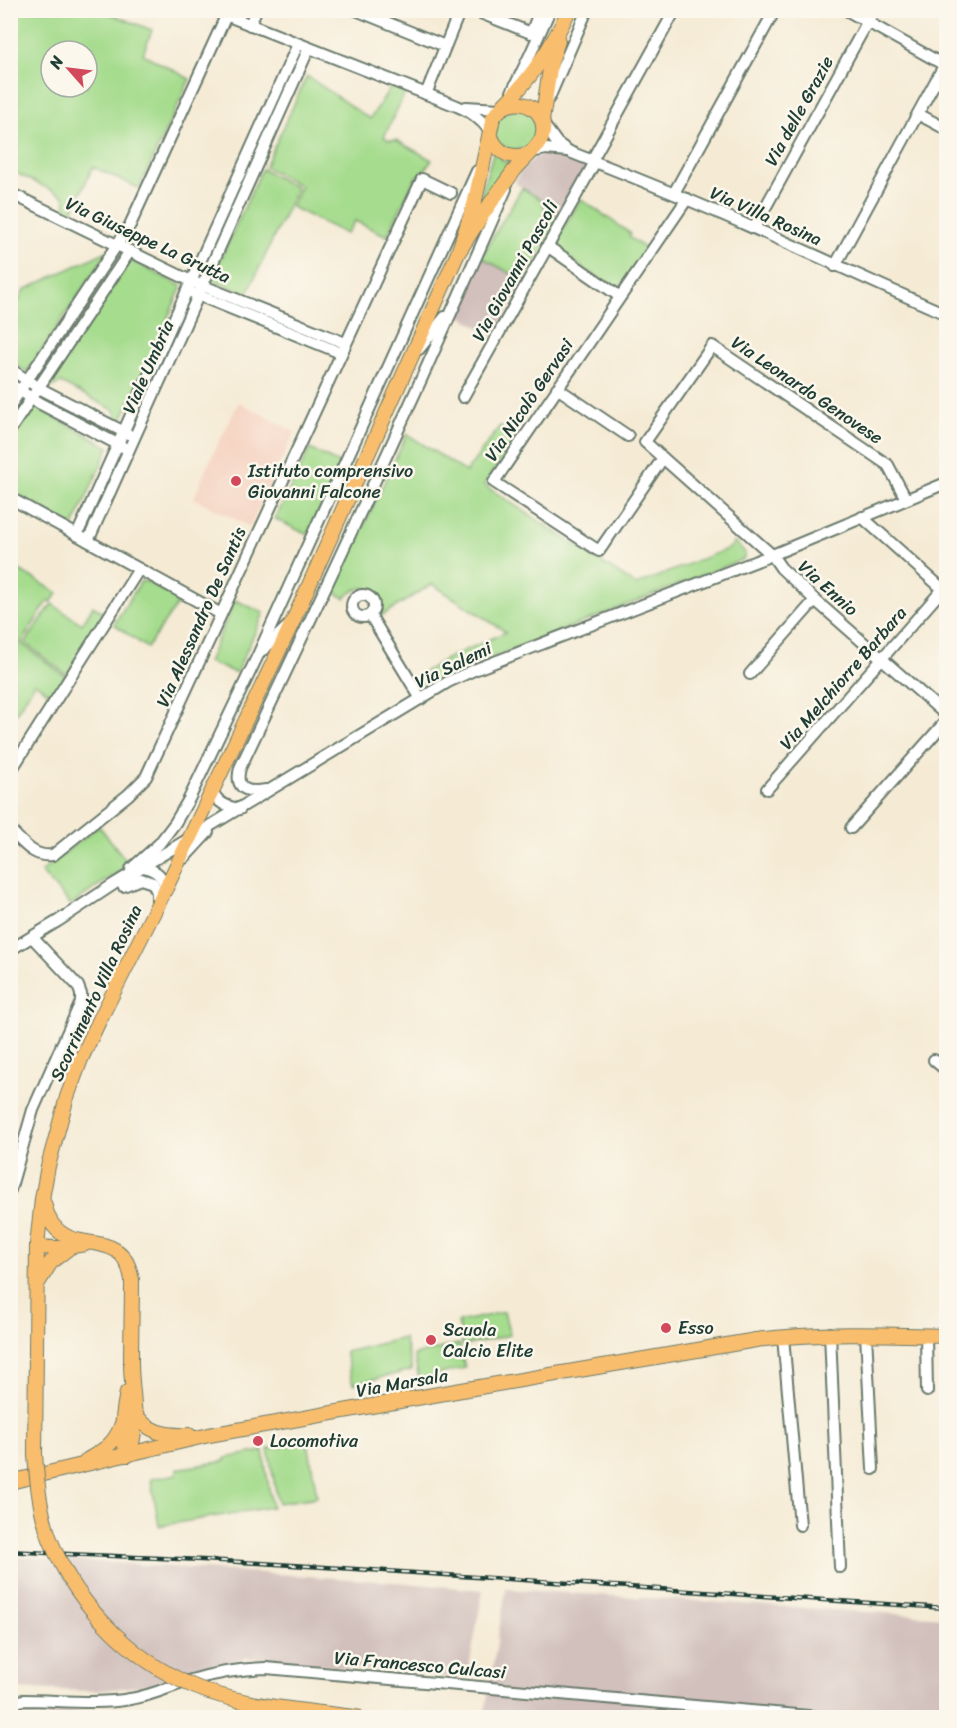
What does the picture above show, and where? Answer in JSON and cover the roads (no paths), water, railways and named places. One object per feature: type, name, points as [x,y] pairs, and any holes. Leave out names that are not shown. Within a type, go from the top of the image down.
[{"type":"main road","points":[[458,253],[474,206],[493,118],[535,67],[567,14]]},
{"type":"main road","points":[[458,253],[481,216],[514,171],[543,137],[543,118],[551,62],[567,14]]},
{"type":"main road","points":[[502,107],[512,103],[525,104],[543,118]]},
{"type":"main road","points":[[490,132],[493,142],[504,154],[521,156],[530,153]]},
{"type":"main road","name":"Scorrimento Villa Rosina","points":[[362,1718],[238,1700],[208,1692],[181,1680],[134,1651],[90,1607],[71,1581],[59,1559],[43,1516],[37,1479],[35,1454],[38,1245],[42,1198],[54,1143],[70,1088],[99,1021],[157,906],[293,621],[458,253]]},
{"type":"main road","points":[[42,1198],[54,1227],[70,1242]]},
{"type":"main road","points":[[37,1285],[51,1262],[70,1242]]},
{"type":"main road","points":[[38,1245],[58,1249],[70,1242],[102,1243],[118,1252],[130,1269],[134,1432],[128,1455]]},
{"type":"main road","name":"Via Marsala","points":[[10,1482],[209,1435],[456,1391],[783,1337],[831,1334],[946,1336]]},
{"type":"main road","points":[[78,1466],[111,1445],[118,1434],[131,1365]]},
{"type":"main road","points":[[134,1411],[146,1427],[158,1432],[177,1436],[209,1435]]},
{"type":"main road","points":[[122,1421],[122,1437],[128,1455]]},
{"type":"street","points":[[213,10],[471,112],[482,120],[490,132]]},
{"type":"street","points":[[250,25],[256,10]]},
{"type":"street","points":[[356,10],[445,46]]},
{"type":"street","points":[[426,94],[460,10]]},
{"type":"street","points":[[473,10],[531,33],[540,10]]},
{"type":"street","points":[[457,106],[502,107],[531,55],[550,10]]},
{"type":"street","points":[[543,118],[587,10]]},
{"type":"street","name":"Via Giovanni Pascoli","points":[[463,397],[675,10]]},
{"type":"street","points":[[675,194],[775,10]]},
{"type":"street","points":[[835,266],[946,64],[846,10]]},
{"type":"street","name":"Via delle Grazie","points":[[754,228],[874,10]]},
{"type":"street","points":[[10,430],[119,268],[130,225],[226,16]]},
{"type":"street","name":"Viale Umbria","points":[[77,535],[298,44]]},
{"type":"street","name":"Viale Umbria","points":[[88,541],[309,48]]},
{"type":"street","points":[[287,68],[298,73]]},
{"type":"street","points":[[918,114],[946,129]]},
{"type":"street","name":"Via Villa Rosina","points":[[543,118],[557,143],[570,152]]},
{"type":"street","points":[[259,131],[270,136]]},
{"type":"street","points":[[114,884],[159,844],[175,823],[189,798],[258,655],[487,148]]},
{"type":"street","name":"Via Villa Rosina","points":[[530,153],[546,149],[570,152],[594,161],[754,228],[946,314]]},
{"type":"street","points":[[273,789],[253,792],[246,790],[237,777],[240,768],[318,607],[514,171]]},
{"type":"street","name":"Via Alessandro De Santis","points":[[10,830],[38,855],[52,855],[128,795],[146,777],[422,179],[451,193]]},
{"type":"street","name":"Via Giuseppe La Grutta","points":[[10,193],[124,248],[189,286],[343,348]]},
{"type":"street","name":"Via Nicolò Gervasi","points":[[663,458],[599,551],[494,482],[687,199]]},
{"type":"street","points":[[227,202],[238,207]]},
{"type":"street","points":[[547,246],[619,296]]},
{"type":"street","points":[[10,406],[124,248]]},
{"type":"street","points":[[412,356],[455,305]]},
{"type":"street","name":"Via Leonardo Genovese","points":[[645,442],[712,346],[888,465],[906,499]]},
{"type":"street","points":[[10,369],[39,388],[134,438]]},
{"type":"street","points":[[10,384],[128,450]]},
{"type":"street","points":[[557,388],[628,436]]},
{"type":"street","name":"Via Ennio","points":[[645,442],[772,555],[781,568],[816,600],[946,715]]},
{"type":"street","name":"Via Salemi","points":[[12,947],[32,937],[114,884],[448,682],[772,555],[946,483]]},
{"type":"street","points":[[10,498],[221,614]]},
{"type":"street","points":[[862,517],[945,591]]},
{"type":"street","points":[[10,772],[139,570]]},
{"type":"street","name":"Via Melchiorre Barbara","points":[[767,789],[882,658],[945,591]]},
{"type":"street","points":[[750,674],[816,600]]},
{"type":"street","points":[[370,615],[421,699]]},
{"type":"street","points":[[258,655],[293,621]]},
{"type":"street","points":[[851,828],[946,721]]},
{"type":"street","points":[[212,791],[220,803],[227,807],[240,809]]},
{"type":"street","points":[[143,867],[157,871],[168,883],[186,856],[222,820]]},
{"type":"street","points":[[97,896],[134,881],[146,879],[156,888],[157,906]]},
{"type":"street","points":[[10,1190],[33,1110],[81,1002],[78,986],[32,937]]},
{"type":"street","points":[[934,1060],[946,1070]]},
{"type":"street","points":[[831,1334],[840,1567]]},
{"type":"street","points":[[866,1334],[873,1469]]},
{"type":"street","points":[[926,1335],[927,1391]]},
{"type":"street","points":[[783,1337],[800,1525]]},
{"type":"street","name":"Via Francesco Culcasi","points":[[10,1704],[23,1700],[112,1701],[130,1699],[207,1676],[237,1670],[266,1668],[831,1718]]},
{"type":"railway","points":[[10,1551],[260,1563],[946,1608]]},
{"type":"place","name":"Istituto comprensivo Giovanni Falcone","points":[[236,481]]},
{"type":"place","name":"Esso","points":[[666,1328]]},
{"type":"place","name":"Scuola Calcio Elite","points":[[431,1340]]},
{"type":"place","name":"Locomotiva","points":[[258,1441]]}]
